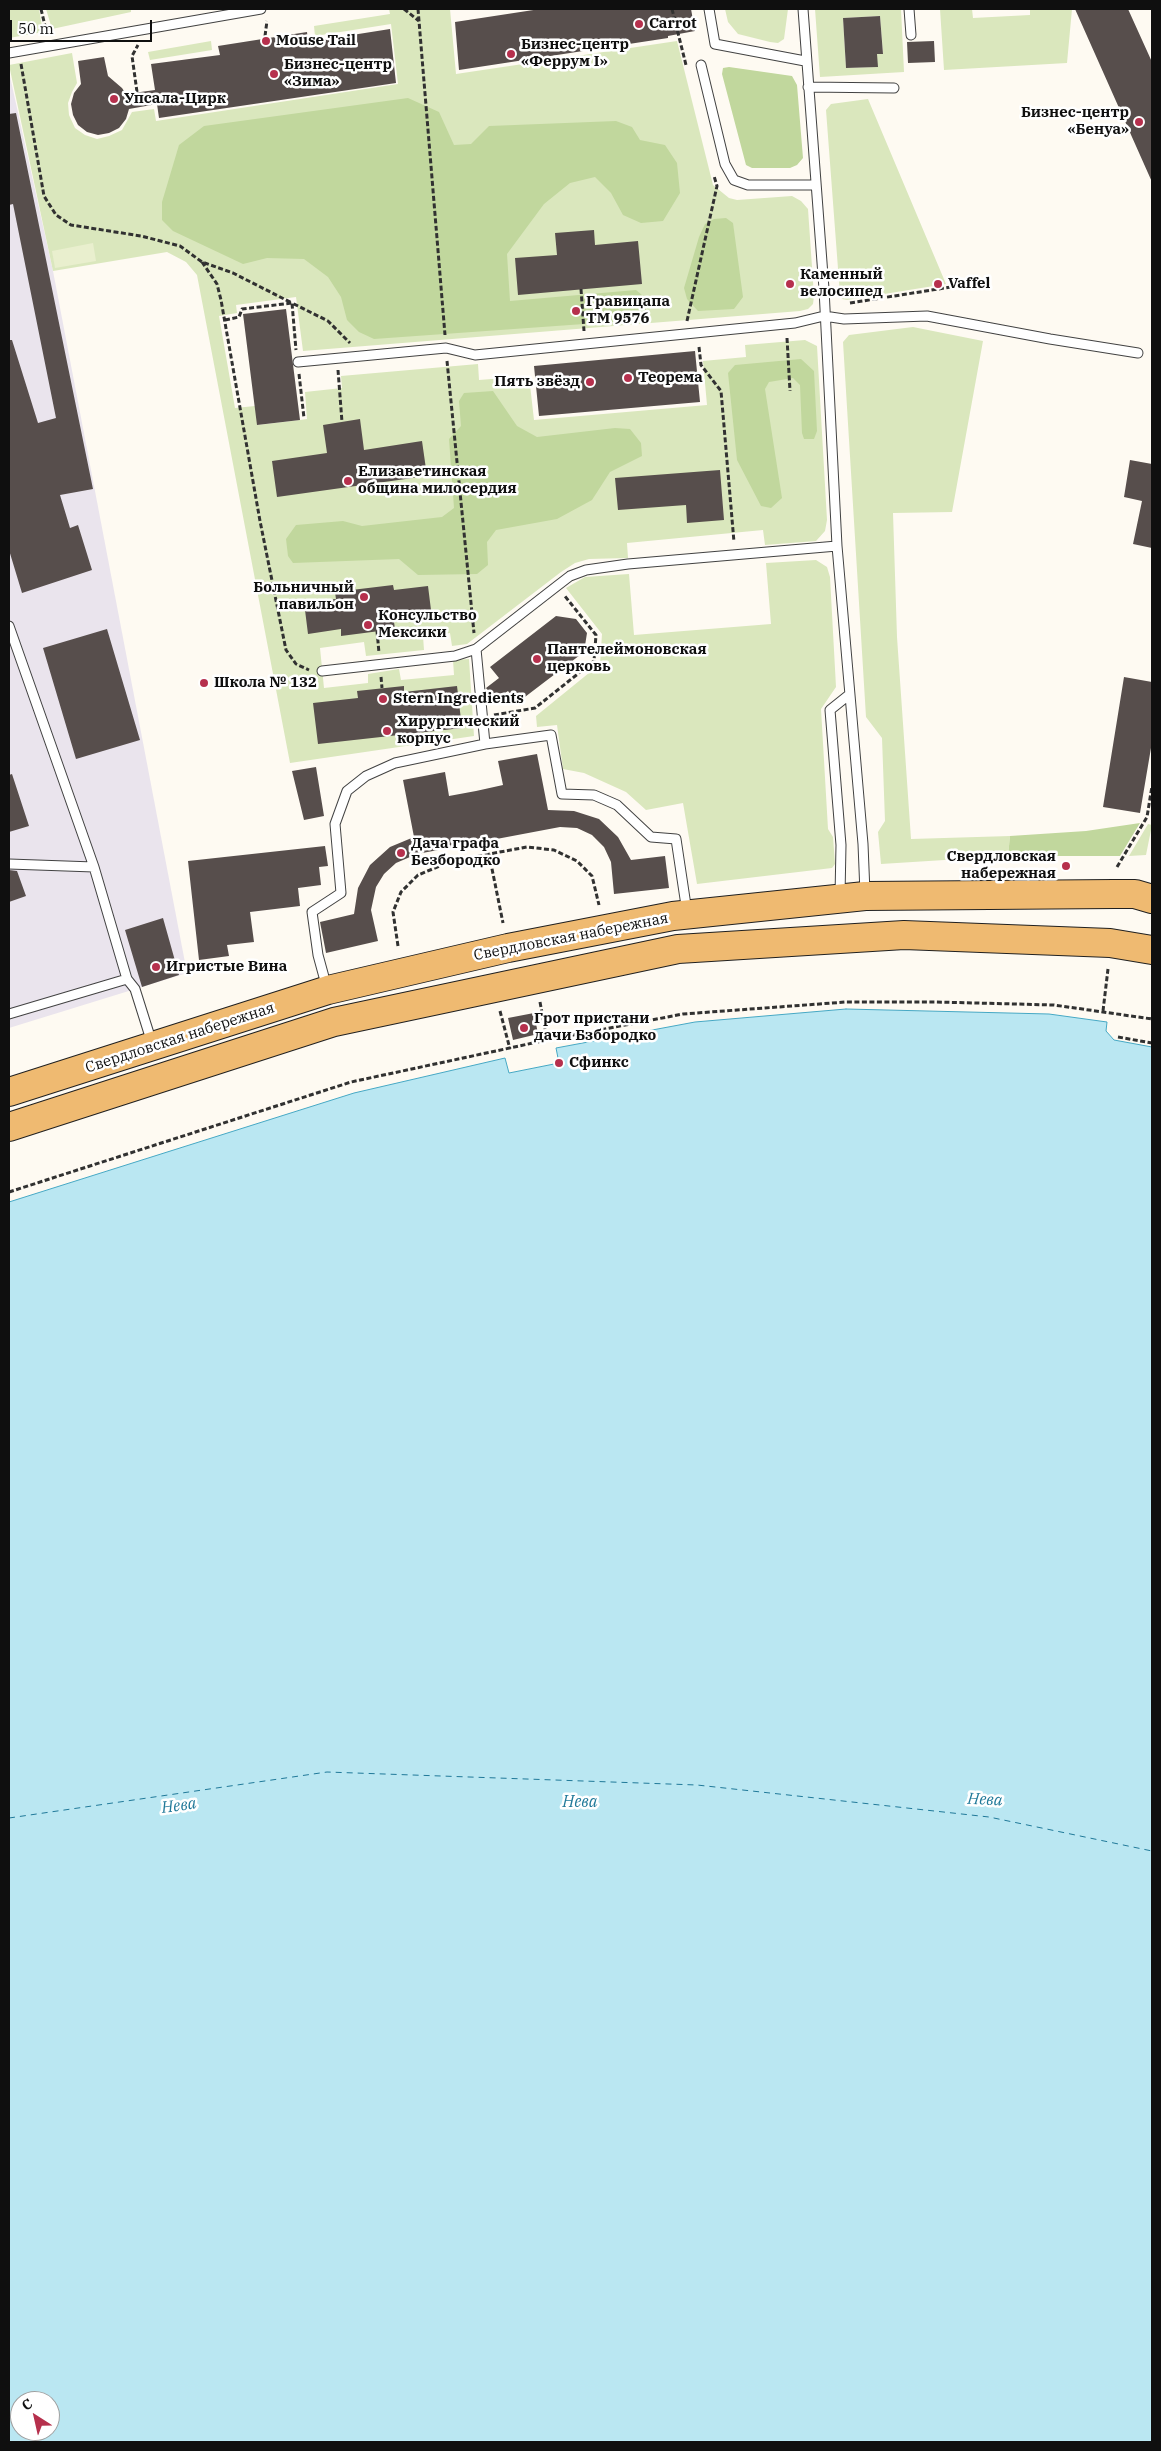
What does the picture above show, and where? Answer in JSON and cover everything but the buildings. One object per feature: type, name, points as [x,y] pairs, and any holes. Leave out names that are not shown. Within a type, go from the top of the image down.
[{"type":"main road","name":"Свердловская набережная","points":[[9,1092],[328,990],[508,948],[687,915],[852,897],[1147,891]]},
{"type":"main road","points":[[9,1127],[334,1022],[678,949],[904,935],[1144,944]]},
{"type":"lane","points":[[9,53],[147,27],[261,9]]},
{"type":"lane","points":[[709,9],[715,44],[806,61]]},
{"type":"lane","points":[[802,9],[824,289],[836,546],[865,872],[852,897]]},
{"type":"lane","points":[[909,9],[911,35]]},
{"type":"lane","points":[[701,65],[725,164],[734,180],[748,185],[816,186]]},
{"type":"lane","points":[[808,87],[894,88]]},
{"type":"lane","points":[[298,362],[446,348],[475,355],[795,323],[824,316],[844,319],[927,316],[1138,353]]},
{"type":"lane","points":[[322,671],[455,656],[476,649],[570,576],[586,570],[836,546]]},
{"type":"lane","points":[[9,626],[94,867],[127,979],[135,989],[153,1046]]},
{"type":"lane","points":[[476,649],[484,744]]},
{"type":"lane","points":[[850,694],[830,710],[841,845],[852,897]]},
{"type":"lane","points":[[328,990],[318,955],[312,912],[341,893],[336,824],[347,791],[366,776],[395,763],[484,744],[551,735],[562,794],[594,795],[617,805],[651,837],[676,839],[687,915]]},
{"type":"lane","points":[[9,864],[94,867]]},
{"type":"lane","points":[[9,1014],[127,979]]},
{"type":"path","points":[[42,9],[49,46]]},
{"type":"path","points":[[404,9],[420,22]]},
{"type":"path","points":[[418,9],[446,348],[476,649]]},
{"type":"path","points":[[672,9],[687,70]]},
{"type":"path","points":[[137,92],[132,56],[147,27]]},
{"type":"path","points":[[18,51],[44,196],[56,215],[71,225],[142,236],[180,246],[202,262],[233,273],[328,321],[362,356]]},
{"type":"path","points":[[684,334],[717,186],[712,168]]},
{"type":"path","points":[[202,262],[217,284],[225,320],[260,521],[286,650],[296,664],[304,669],[322,671]]},
{"type":"path","points":[[845,304],[951,287]]},
{"type":"path","points":[[581,289],[585,343]]},
{"type":"path","points":[[225,320],[240,316],[242,309],[292,303]]},
{"type":"path","points":[[292,303],[304,418]]},
{"type":"path","points":[[787,338],[790,391]]},
{"type":"path","points":[[700,347],[701,365],[721,391],[735,555]]},
{"type":"path","points":[[337,358],[342,422]]},
{"type":"path","points":[[481,717],[534,708],[594,661],[596,635],[557,586]]},
{"type":"path","points":[[1117,866],[1147,817],[1152,786]]},
{"type":"path","points":[[398,946],[393,912],[401,892],[418,875],[447,863],[489,854],[527,847],[554,850],[578,861],[592,876],[599,905]]},
{"type":"path","points":[[489,854],[503,923]]},
{"type":"path","points":[[1102,1011],[1108,969]]},
{"type":"path","points":[[540,1002],[547,1040]]},
{"type":"path","points":[[9,1192],[351,1082],[547,1040],[683,1014],[846,1002],[1054,1005],[1152,1019]]},
{"type":"path","points":[[500,1011],[510,1049]]},
{"type":"path","points":[[1118,1038],[1152,1043]]},
{"type":"shaded area","points":[[9,72],[53,271],[187,973],[9,1028]]},
{"type":"green space","points":[[9,9],[39,9],[43,32],[9,38]]},
{"type":"green space","points":[[46,9],[131,9],[131,12],[52,29]]},
{"type":"green space","points":[[389,9],[450,9],[456,74],[677,41],[713,185],[729,198],[737,200],[792,196],[801,201],[808,209],[813,304],[808,309],[800,311],[303,351],[296,297],[236,305],[237,313],[219,316],[235,408],[255,406],[258,425],[307,419],[305,392],[342,388],[341,376],[478,364],[479,380],[529,376],[534,420],[707,405],[703,361],[746,357],[745,345],[805,340],[817,346],[827,520],[825,531],[816,541],[765,545],[763,530],[627,543],[628,558],[589,559],[575,563],[467,644],[452,646],[450,633],[423,636],[424,650],[366,656],[364,642],[320,648],[324,688],[368,683],[368,674],[399,669],[401,680],[454,675],[453,660],[469,659],[474,736],[290,763],[197,275],[186,262],[167,252],[53,271],[9,65],[72,53],[77,83],[68,103],[69,115],[75,128],[85,135],[97,139],[122,130],[132,112],[154,109],[156,121],[398,84],[391,24],[315,36],[314,26],[390,14]]},
{"type":"green space","points":[[725,9],[788,9],[784,39],[778,43],[738,34],[728,22]]},
{"type":"green space","points":[[815,9],[901,9],[904,72],[820,77]],"holes":[[[880,16],[883,53],[877,54],[877,67],[846,68],[843,18]]]},
{"type":"green space","points":[[940,9],[972,9],[973,18],[1030,15],[1030,9],[1072,9],[1067,63],[944,70]]},
{"type":"green space","points":[[211,41],[212,50],[150,60],[148,52]]},
{"type":"green space","points":[[729,67],[792,76],[797,85],[803,158],[797,165],[790,168],[752,168],[746,165],[722,74],[723,68]]},
{"type":"green space","points":[[408,98],[439,112],[454,145],[471,144],[489,126],[616,121],[632,127],[640,140],[665,145],[677,163],[680,193],[663,221],[641,223],[623,215],[611,193],[595,177],[570,183],[544,204],[507,254],[510,301],[636,290],[642,295],[647,314],[640,320],[374,339],[359,332],[347,320],[341,297],[328,277],[304,259],[267,258],[243,264],[173,231],[162,220],[162,202],[179,145],[204,126]]},
{"type":"green space","points":[[868,99],[946,284],[847,300],[842,299],[840,295],[826,110],[831,104]]},
{"type":"green space","points":[[726,218],[733,223],[743,297],[734,309],[698,311],[687,299],[684,288],[699,237],[705,224],[714,219]]},
{"type":"green space","points":[[93,243],[96,261],[55,268],[52,251]]},
{"type":"green space","points":[[913,327],[983,341],[952,512],[893,513],[897,637],[911,839],[1010,836],[1008,856],[881,864],[878,832],[885,821],[882,738],[866,717],[843,342],[849,335]]},
{"type":"green space","points":[[801,359],[814,371],[817,431],[814,439],[804,439],[802,433],[800,385],[793,378],[769,382],[765,389],[782,498],[771,508],[761,506],[737,460],[728,373],[735,365]]},
{"type":"green space","points":[[493,391],[517,426],[537,437],[615,428],[630,429],[641,443],[642,456],[610,472],[592,500],[557,519],[496,530],[487,542],[488,565],[477,574],[418,575],[399,559],[293,563],[288,556],[286,539],[296,525],[343,521],[362,526],[442,517],[454,508],[449,439],[461,426],[459,401],[464,393]]},
{"type":"green space","points":[[816,560],[827,567],[830,577],[836,687],[821,709],[828,829],[833,837],[835,864],[832,868],[697,884],[683,803],[646,810],[626,792],[584,773],[563,769],[557,725],[537,727],[536,716],[600,664],[602,634],[566,588],[585,577],[629,574],[634,635],[771,624],[766,563]]},
{"type":"green space","points":[[1140,823],[1120,856],[1008,856],[1010,836],[1086,831]]},
{"type":"green space","points":[[1148,824],[1152,825],[1146,855],[1129,856]]},
{"type":"water","name":"Нева","points":[[846,1009],[1049,1014],[1107,1022],[1106,1031],[1114,1040],[1152,1047],[1152,2442],[9,2442],[9,1202],[354,1093],[505,1058],[509,1073],[559,1063],[556,1048],[695,1022]]},
{"type":"ferry route","points":[[9,1818],[327,1772],[697,1785],[989,1817],[1152,1851]]},
{"type":"place","name":"Carrot","points":[[639,24]]},
{"type":"place","name":"Mouse Tail","points":[[266,41]]},
{"type":"place","name":"Бизнес-центр «Феррум I»","points":[[511,54]]},
{"type":"place","name":"Бизнес-центр «Зима»","points":[[274,74]]},
{"type":"place","name":"Упсала-Цирк","points":[[114,99]]},
{"type":"place","name":"Бизнес-центр «Бенуа»","points":[[1139,122]]},
{"type":"place","name":"Каменный велосипед","points":[[790,284]]},
{"type":"place","name":"Vaffel","points":[[938,284]]},
{"type":"place","name":"Гравицапа ТМ 9576","points":[[576,311]]},
{"type":"place","name":"Теорема","points":[[628,378]]},
{"type":"place","name":"Пять звёзд","points":[[590,382]]},
{"type":"place","name":"Елизаветинская община милосердия","points":[[348,481]]},
{"type":"place","name":"Больничный павильон","points":[[364,597]]},
{"type":"place","name":"Консульство Мексики","points":[[368,625]]},
{"type":"place","name":"Пантелеймоновская церковь","points":[[537,659]]},
{"type":"place","name":"Школа № 132","points":[[204,683]]},
{"type":"place","name":"Stern Ingredients","points":[[383,699]]},
{"type":"place","name":"Хирургический корпус","points":[[387,731]]},
{"type":"place","name":"Дача графа Безбородко","points":[[401,853]]},
{"type":"place","name":"Свердловская набережная","points":[[1066,866]]},
{"type":"place","name":"Игристые Вина","points":[[156,967]]},
{"type":"place","name":"Грот пристани дачи Бзбородко","points":[[524,1028]]},
{"type":"place","name":"Сфинкс","points":[[559,1063]]}]
